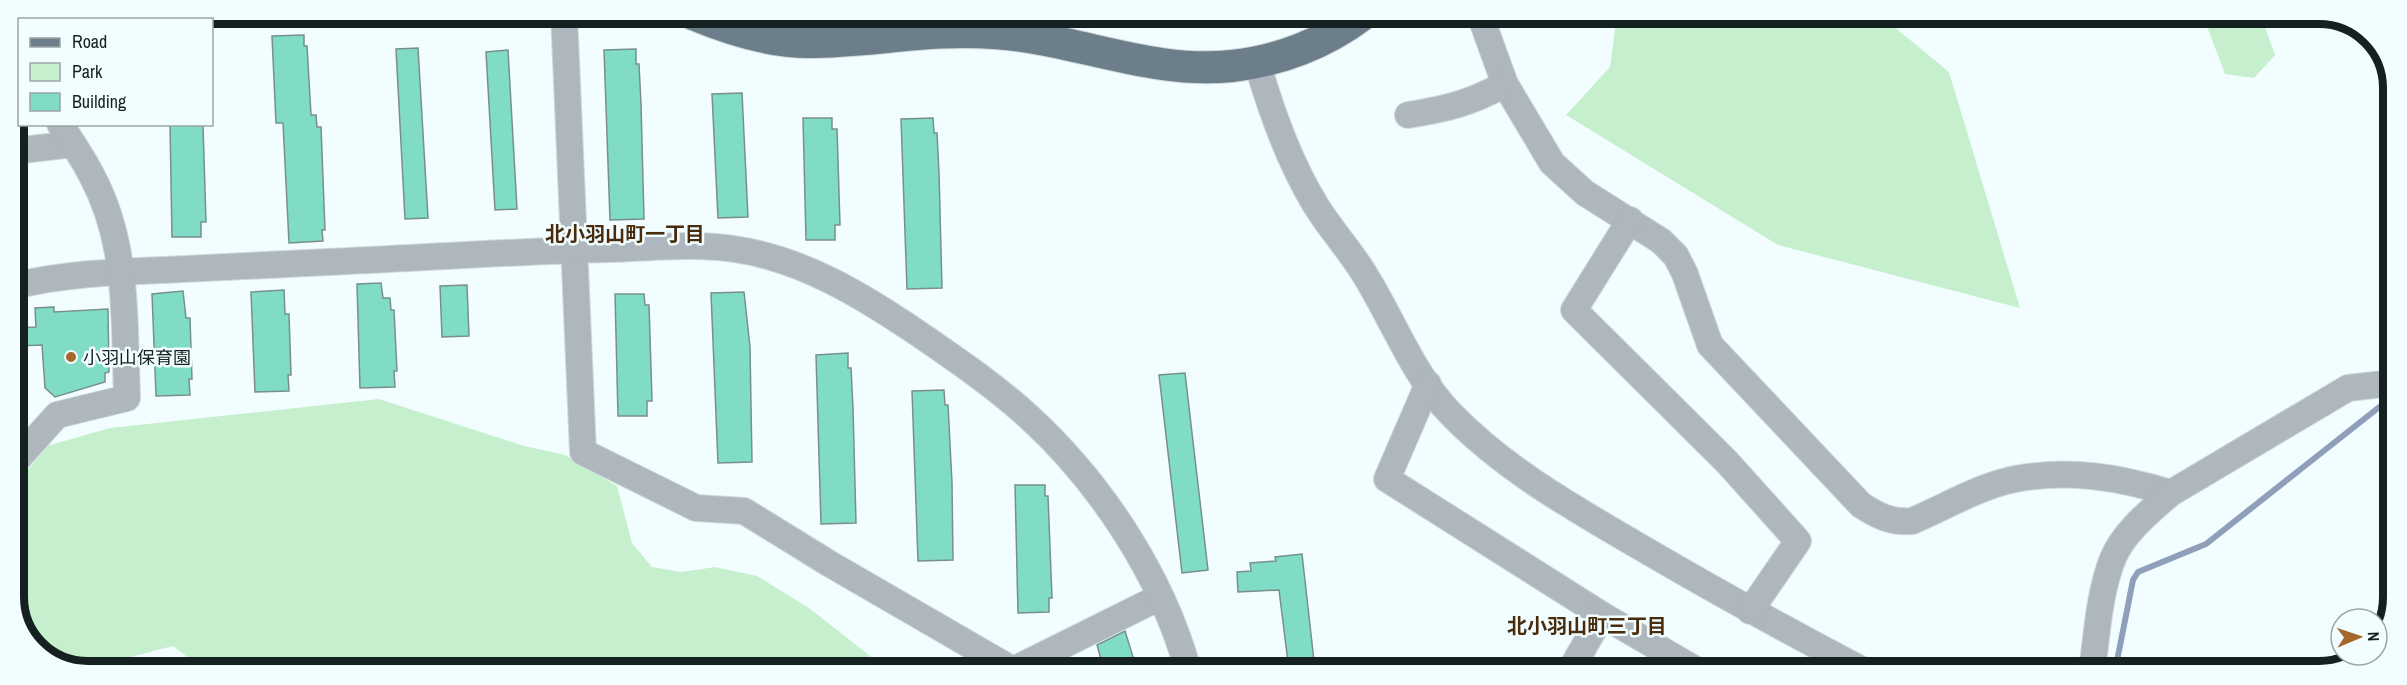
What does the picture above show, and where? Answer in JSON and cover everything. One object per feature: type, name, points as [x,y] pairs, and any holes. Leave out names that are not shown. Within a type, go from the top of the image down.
[{"type":"main road","points":[[721,24],[740,31],[805,42],[922,32],[995,33],[1035,37],[1179,66],[1207,68],[1257,62],[1325,38],[1348,24]]},
{"type":"street","points":[[564,24],[583,452],[696,508],[744,511],[901,607],[997,661]]},
{"type":"street","points":[[1483,24],[1505,84],[1552,162],[1585,193],[1661,241],[1676,256],[1685,274],[1710,345],[1861,505],[1878,516],[1898,523],[1912,521],[1987,488],[2014,479],[2081,474],[2126,479],[2171,493]]},
{"type":"street","points":[[1257,62],[1268,99],[1293,161],[1315,204],[1364,273],[1428,384],[1449,412],[1496,454],[1553,496],[1750,611],[1845,661]]},
{"type":"street","points":[[1408,115],[1458,106],[1505,84]]},
{"type":"street","points":[[24,148],[67,134],[92,175],[105,206],[116,237],[123,272],[127,398],[57,415],[24,452]]},
{"type":"street","points":[[1630,220],[1574,310],[1727,462],[1798,541],[1750,611]]},
{"type":"street","points":[[24,283],[37,280],[123,272],[574,250],[701,246],[735,249],[775,258],[865,297],[945,352],[1031,419],[1090,484],[1127,536],[1160,597],[1185,661]]},
{"type":"street","points":[[1428,384],[1388,479],[1602,615],[1681,661]]},
{"type":"street","points":[[2093,661],[2104,588],[2114,557],[2148,513],[2171,493],[2348,388],[2383,384]]},
{"type":"street","points":[[1048,661],[1160,597]]},
{"type":"street","points":[[1576,661],[1602,615]]},
{"type":"green space","points":[[1616,24],[1891,24],[1949,72],[2020,308],[1778,245],[1566,115],[1610,67]]},
{"type":"green space","points":[[2206,24],[2264,24],[2275,55],[2254,78],[2225,74]]},
{"type":"green space","points":[[379,399],[524,446],[565,455],[617,486],[632,543],[652,567],[681,572],[715,567],[757,576],[809,608],[877,661],[192,661],[173,646],[115,661],[71,659],[52,650],[40,639],[26,614],[24,601],[24,475],[47,446],[110,428]]},
{"type":"building","points":[[304,35],[304,46],[307,46],[311,115],[316,115],[317,127],[321,127],[325,230],[322,230],[323,241],[289,243],[283,123],[276,123],[272,36]]},
{"type":"building","points":[[418,48],[428,218],[405,219],[396,49]]},
{"type":"building","points":[[636,49],[641,104],[644,219],[610,220],[604,50]]},
{"type":"building","points":[[508,50],[517,209],[495,210],[486,52]]},
{"type":"building","points":[[742,93],[748,217],[718,218],[712,94]]},
{"type":"building","points":[[803,118],[832,118],[832,129],[837,129],[840,225],[835,225],[835,240],[806,240]]},
{"type":"building","points":[[933,118],[934,133],[937,133],[942,288],[907,289],[901,119]]},
{"type":"building","points":[[170,126],[203,126],[206,222],[201,222],[201,237],[172,237]]},
{"type":"building","points":[[381,283],[383,298],[390,298],[391,310],[394,310],[397,371],[394,371],[395,387],[360,388],[357,284]]},
{"type":"building","points":[[467,285],[469,336],[442,337],[440,286]]},
{"type":"building","points":[[284,290],[285,314],[289,314],[291,375],[288,375],[289,391],[255,392],[251,292]]},
{"type":"building","points":[[183,291],[186,318],[190,318],[192,379],[189,379],[190,395],[156,396],[152,294]]},
{"type":"building","points":[[744,292],[750,347],[752,462],[718,463],[711,293]]},
{"type":"building","points":[[615,294],[644,294],[645,305],[649,305],[652,401],[647,401],[647,416],[618,416]]},
{"type":"building","points":[[54,307],[54,312],[108,309],[109,372],[105,373],[105,382],[55,397],[45,388],[42,345],[24,346],[24,328],[36,327],[35,308]]},
{"type":"building","points":[[848,353],[853,408],[856,523],[821,524],[816,355]]},
{"type":"building","points":[[1185,373],[1208,570],[1182,573],[1159,375]]},
{"type":"building","points":[[944,390],[945,405],[948,405],[953,560],[918,561],[912,391]]},
{"type":"building","points":[[1015,485],[1045,485],[1045,496],[1048,496],[1052,598],[1049,598],[1049,612],[1018,613]]},
{"type":"building","points":[[1302,554],[1314,661],[1288,661],[1279,590],[1238,592],[1237,572],[1251,571],[1250,563],[1276,561],[1275,557]]},
{"type":"building","points":[[1125,631],[1134,661],[1101,661],[1097,645]]},
{"type":"waterway","points":[[2117,661],[2133,580],[2138,572],[2206,544],[2383,404]]},
{"type":"place","name":"小羽山保育園","points":[[71,357]]},
{"type":"district","name":"北小羽山町一丁目","points":[[625,233]]},
{"type":"district","name":"北小羽山町三丁目","points":[[1587,625]]}]
